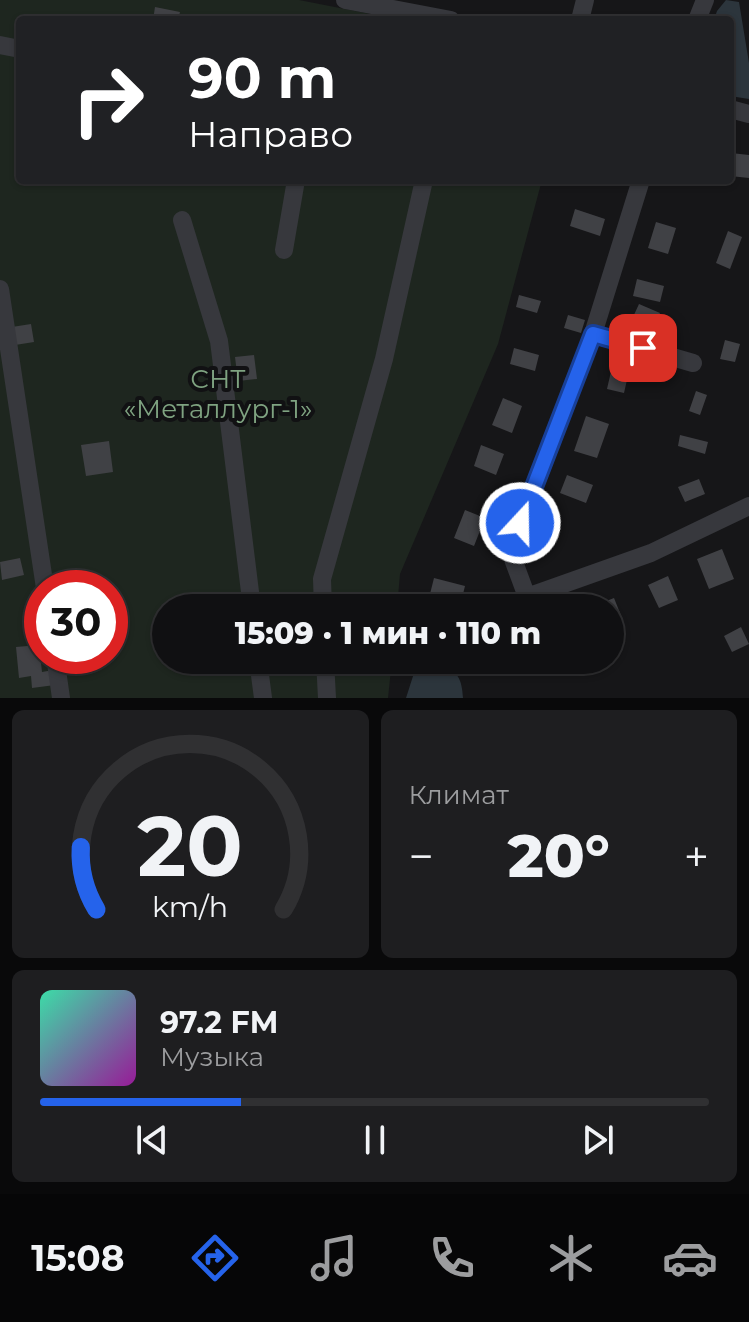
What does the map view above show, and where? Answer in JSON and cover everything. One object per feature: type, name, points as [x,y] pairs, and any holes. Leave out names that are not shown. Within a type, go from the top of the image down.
[{"type":"street","points":[[345,0],[430,16]]},
{"type":"street","points":[[284,250],[295,184]]},
{"type":"street","points":[[323,594],[322,579],[384,359],[423,184]]},
{"type":"street","points":[[640,184],[593,334],[510,551],[527,597],[651,553],[749,506]]},
{"type":"street","points":[[182,220],[219,341],[250,594]]},
{"type":"street","points":[[0,289],[42,570]]},
{"type":"street","points":[[593,334],[693,363]]},
{"type":"street","points":[[58,674],[61,698]]},
{"type":"street","points":[[260,674],[263,698]]},
{"type":"street","points":[[326,674],[327,698]]},
{"type":"green space","name":"СНТ «Металлург-1»","points":[[0,0],[299,0],[381,16],[16,16],[16,184],[541,184],[498,344],[400,574],[398,594],[152,594],[152,674],[391,674],[388,698],[0,698]]},
{"type":"shaded area","points":[[726,0],[739,2],[749,63],[749,99],[734,97],[734,16],[715,16]]},
{"type":"shaded area","points":[[414,674],[456,674],[462,686],[463,698],[406,698]]},
{"type":"building","points":[[155,7],[180,12],[179,16],[154,16]]},
{"type":"building","points":[[734,153],[749,155],[749,178],[734,176]]},
{"type":"building","points":[[575,209],[605,219],[600,236],[570,226]]},
{"type":"building","points":[[656,222],[676,228],[668,254],[648,248]]},
{"type":"building","points":[[728,231],[742,237],[730,269],[716,263]]},
{"type":"building","points":[[637,279],[664,286],[660,302],[633,296]]},
{"type":"building","points":[[519,295],[541,301],[537,313],[516,307]]},
{"type":"building","points":[[639,304],[660,313],[654,326],[633,317]]},
{"type":"building","points":[[568,315],[585,320],[581,333],[564,328]]},
{"type":"building","points":[[615,318],[631,321],[628,338],[612,335]]},
{"type":"building","points":[[31,324],[34,342],[15,345],[12,327]]},
{"type":"building","points":[[725,340],[740,344],[735,362],[720,359]]},
{"type":"building","points":[[514,348],[539,355],[535,371],[510,364]]},
{"type":"building","points":[[254,355],[257,379],[238,381],[235,357]]},
{"type":"building","points":[[612,367],[629,371],[624,393],[607,389]]},
{"type":"building","points":[[696,391],[707,395],[700,415],[689,411]]},
{"type":"building","points":[[503,398],[522,406],[512,433],[492,425]]},
{"type":"building","points":[[586,416],[609,424],[597,458],[574,451]]},
{"type":"building","points":[[680,435],[708,442],[705,454],[678,446]]},
{"type":"building","points":[[109,441],[113,472],[86,476],[81,445]]},
{"type":"building","points":[[481,445],[504,454],[496,475],[474,466]]},
{"type":"building","points":[[567,475],[593,485],[586,503],[560,493]]},
{"type":"building","points":[[699,479],[705,494],[685,502],[678,487]]},
{"type":"building","points":[[465,510],[485,518],[474,546],[454,538]]},
{"type":"building","points":[[722,549],[734,579],[709,589],[697,559]]},
{"type":"building","points":[[20,558],[24,575],[2,580],[0,562]]},
{"type":"building","points":[[668,576],[678,600],[659,608],[648,585]]},
{"type":"building","points":[[434,578],[465,586],[463,594],[430,594]]},
{"type":"building","points":[[741,627],[749,644],[732,652],[724,636]]},
{"type":"building","points":[[24,646],[24,674],[54,674],[55,685],[32,688],[31,676],[19,678],[16,647]]},
{"type":"route","points":[[520,523],[593,334],[643,348]]}]
